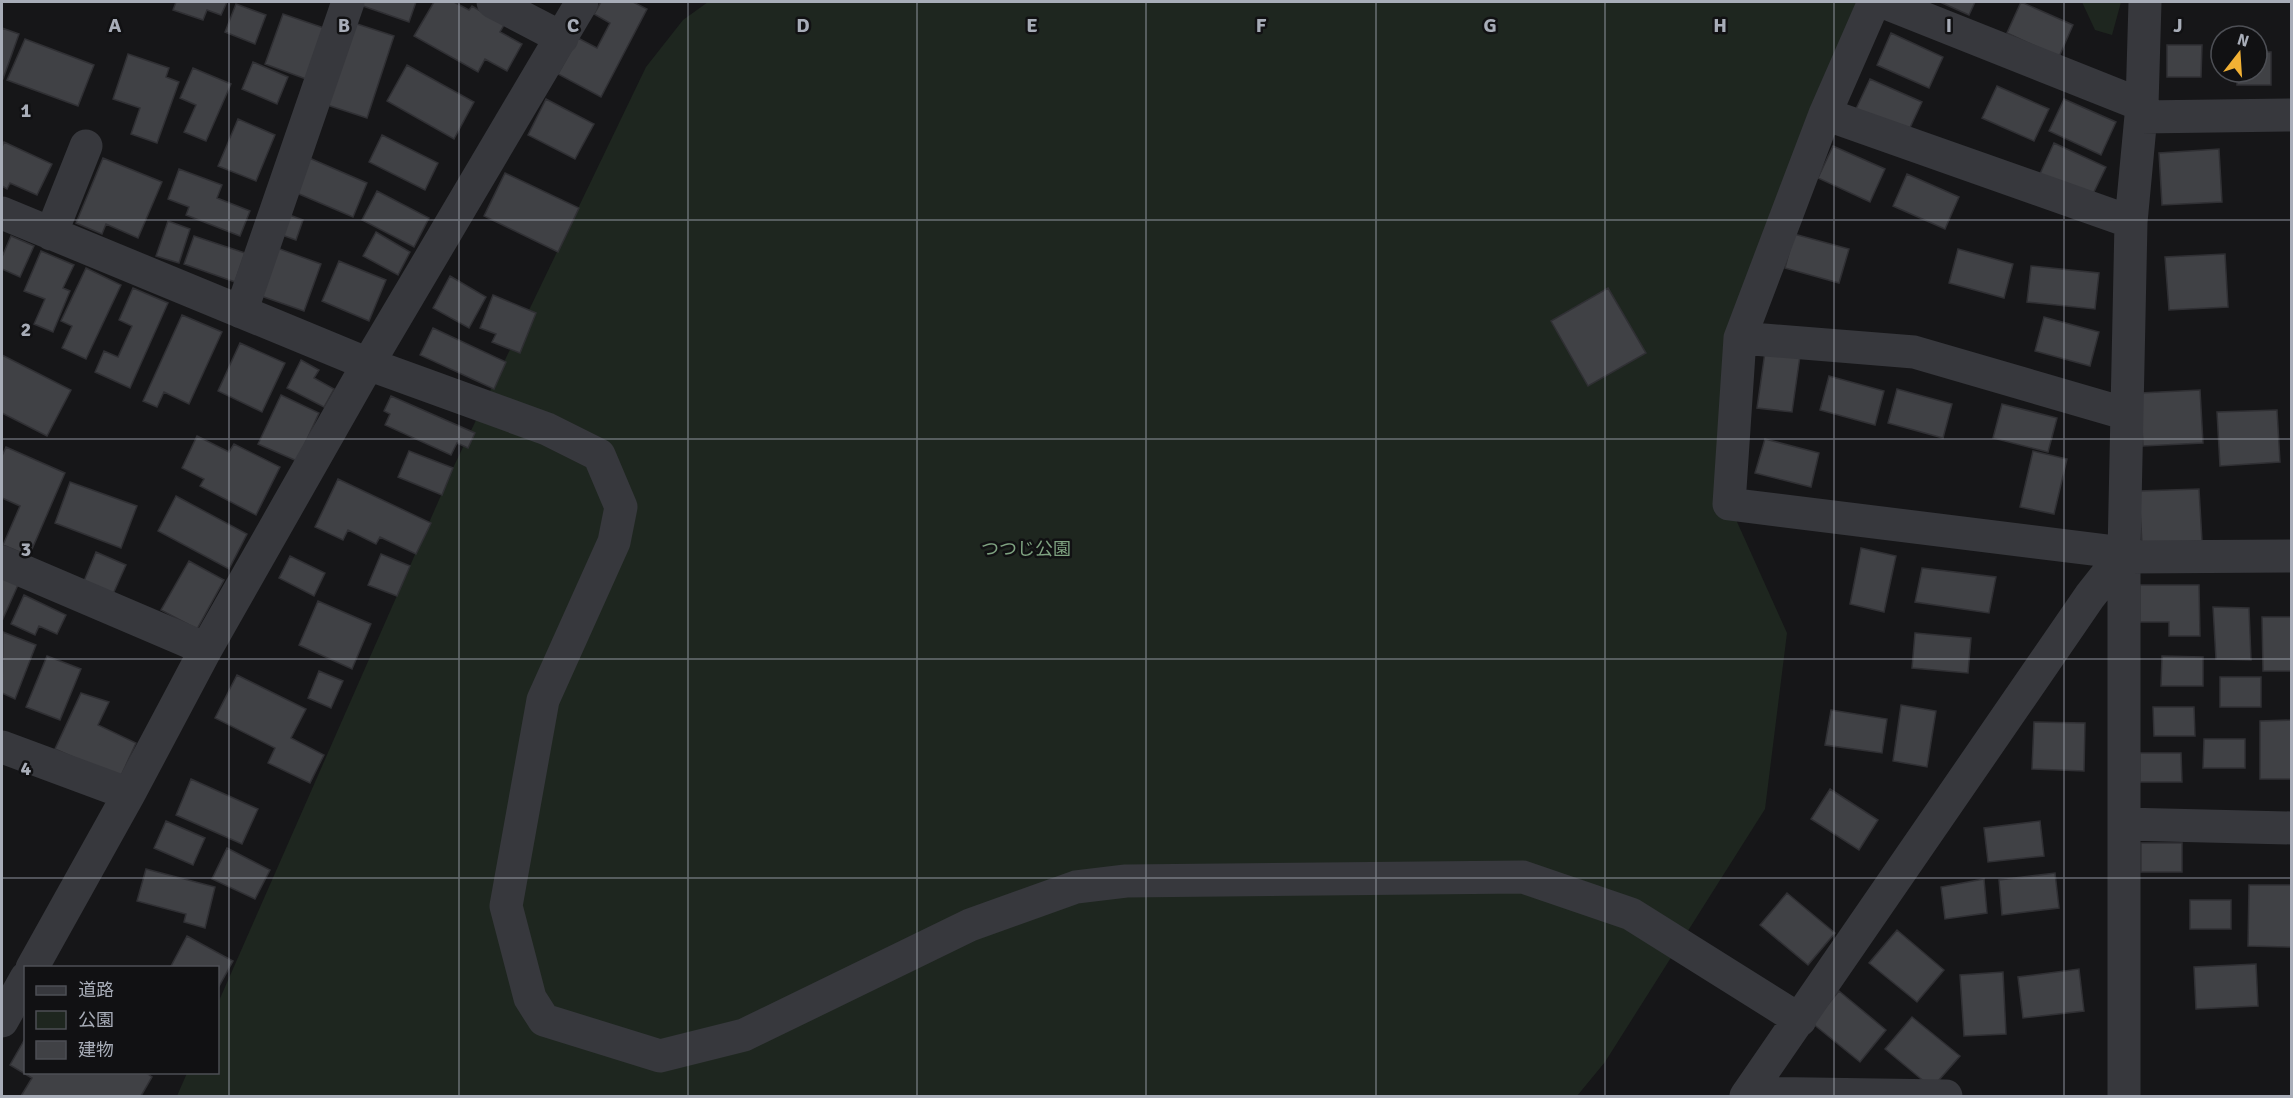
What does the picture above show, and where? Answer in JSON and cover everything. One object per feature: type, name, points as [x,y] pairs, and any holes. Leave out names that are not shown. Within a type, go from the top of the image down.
[{"type":"street","points":[[241,312],[348,2]]},
{"type":"street","points":[[493,2],[562,38]]},
{"type":"street","points":[[33,966],[206,650],[368,364],[582,2]]},
{"type":"street","points":[[1874,2],[1825,114],[1740,338],[1729,504],[2124,554],[2129,557],[2292,556]]},
{"type":"street","points":[[1883,2],[2142,111],[2292,116]]},
{"type":"street","points":[[2124,1096],[2124,554],[2131,222],[2142,111],[2145,2]]},
{"type":"street","points":[[1825,114],[2131,222]]},
{"type":"street","points":[[51,234],[86,146]]},
{"type":"street","points":[[2,213],[368,364],[547,429],[599,455],[621,507],[614,542],[543,700],[506,906],[530,998],[544,1020],[660,1056],[744,1035],[970,925],[1076,887],[1126,880],[1523,877],[1631,914],[1800,1020]]},
{"type":"street","points":[[1740,338],[1914,352],[2127,414]]},
{"type":"street","points":[[1747,1095],[2090,596],[2124,554]]},
{"type":"street","points":[[2,562],[206,650]]},
{"type":"street","points":[[2,747],[129,794]]},
{"type":"street","points":[[2124,824],[2292,828]]},
{"type":"street","points":[[2,1021],[24,982]]},
{"type":"street","points":[[1747,1095],[1946,1096]]},
{"type":"green space","name":"つつじ公園","points":[[708,2],[1874,2],[1740,338],[1729,504],[1787,633],[1765,809],[1605,1062],[1577,1096],[177,1096],[187,1074],[219,1074],[219,1001],[453,468],[646,67],[683,20]]},
{"type":"green space","points":[[2082,2],[2121,2],[2112,35],[2095,30]]},
{"type":"building","points":[[176,2],[227,2],[221,15],[207,10],[203,20],[173,10]]},
{"type":"building","points":[[361,2],[416,2],[409,22],[360,5]]},
{"type":"building","points":[[434,2],[454,2],[469,10],[472,6],[504,25],[500,32],[522,44],[507,71],[485,59],[478,72],[414,36]]},
{"type":"building","points":[[601,2],[633,2],[647,9],[601,97],[558,74],[578,38],[597,48],[610,23],[594,14]]},
{"type":"building","points":[[1940,2],[1975,2],[1969,15]]},
{"type":"building","points":[[2021,2],[2073,25],[2059,57],[2007,33]]},
{"type":"building","points":[[236,4],[266,15],[255,44],[225,32]]},
{"type":"building","points":[[283,14],[324,28],[306,79],[265,64]]},
{"type":"building","points":[[351,22],[394,36],[367,118],[324,104]]},
{"type":"building","points":[[2,28],[19,34],[3,79],[2,79]]},
{"type":"building","points":[[1891,33],[1943,57],[1929,88],[1877,65]]},
{"type":"building","points":[[25,39],[94,65],[78,106],[7,80]]},
{"type":"building","points":[[2167,45],[2202,45],[2201,77],[2167,77]]},
{"type":"building","points":[[2269,52],[2271,52],[2271,85],[2237,85],[2269,84]]},
{"type":"building","points":[[128,54],[169,68],[166,77],[179,82],[157,143],[131,134],[140,108],[113,99]]},
{"type":"building","points":[[253,62],[288,77],[277,104],[242,89]]},
{"type":"building","points":[[407,65],[474,102],[454,139],[387,101]]},
{"type":"building","points":[[193,68],[231,84],[206,141],[184,132],[196,105],[180,98]]},
{"type":"building","points":[[1870,79],[1922,102],[1907,134],[1855,111]]},
{"type":"building","points":[[1997,86],[2049,109],[2034,141],[1982,118]]},
{"type":"building","points":[[546,99],[594,124],[575,159],[528,135]]},
{"type":"building","points":[[2064,99],[2116,122],[2101,155],[2049,131]]},
{"type":"building","points":[[238,119],[275,135],[256,181],[218,166]]},
{"type":"building","points":[[382,135],[438,163],[425,190],[369,162]]},
{"type":"building","points":[[4,142],[52,164],[37,195],[10,183],[7,189],[2,186]]},
{"type":"building","points":[[2054,143],[2106,167],[2091,198],[2039,176]]},
{"type":"building","points":[[1833,146],[1885,169],[1870,202],[1818,178]]},
{"type":"building","points":[[2219,149],[2222,202],[2162,205],[2159,153]]},
{"type":"building","points":[[307,157],[367,183],[353,217],[292,191]]},
{"type":"building","points":[[103,158],[162,182],[138,238],[106,224],[102,234],[76,223]]},
{"type":"building","points":[[179,169],[222,185],[217,198],[250,211],[240,236],[186,215],[189,207],[168,199]]},
{"type":"building","points":[[505,173],[579,208],[558,252],[484,216]]},
{"type":"building","points":[[1907,174],[1959,197],[1945,229],[1893,206]]},
{"type":"building","points":[[377,191],[429,218],[414,247],[362,220]]},
{"type":"building","points":[[287,214],[303,220],[296,240],[279,234]]},
{"type":"building","points":[[168,221],[190,229],[179,263],[156,256]]},
{"type":"building","points":[[376,232],[410,252],[398,275],[363,256]]},
{"type":"building","points":[[1794,234],[1849,249],[1839,283],[1785,268]]},
{"type":"building","points":[[11,236],[34,246],[20,277],[2,269],[2,257]]},
{"type":"building","points":[[194,236],[245,253],[235,282],[184,264]]},
{"type":"building","points":[[277,248],[321,264],[304,311],[261,296]]},
{"type":"building","points":[[1958,249],[2013,264],[2004,298],[1949,283]]},
{"type":"building","points":[[41,251],[74,265],[63,288],[70,291],[53,332],[34,324],[45,299],[24,291]]},
{"type":"building","points":[[2225,254],[2228,307],[2169,310],[2165,257]]},
{"type":"building","points":[[339,261],[386,280],[369,321],[322,301]]},
{"type":"building","points":[[2031,266],[2099,273],[2095,309],[2027,302]]},
{"type":"building","points":[[86,268],[121,285],[86,359],[62,348],[72,326],[61,321]]},
{"type":"building","points":[[450,276],[486,297],[469,328],[433,308]]},
{"type":"building","points":[[133,288],[168,303],[130,388],[95,372],[104,351],[118,357],[132,326],[119,320]]},
{"type":"building","points":[[1608,288],[1646,353],[1588,386],[1551,321]]},
{"type":"building","points":[[493,295],[536,313],[520,353],[492,342],[496,334],[480,328]]},
{"type":"building","points":[[182,315],[222,332],[189,404],[164,392],[157,407],[143,401]]},
{"type":"building","points":[[2044,317],[2099,332],[2090,366],[2035,351]]},
{"type":"building","points":[[433,328],[506,362],[494,389],[420,355]]},
{"type":"building","points":[[240,343],[285,363],[262,412],[218,391]]},
{"type":"building","points":[[1765,352],[1800,356],[1792,412],[1757,408]]},
{"type":"building","points":[[2,355],[71,390],[47,436],[2,413]]},
{"type":"building","points":[[301,360],[319,370],[314,378],[334,389],[324,407],[287,388]]},
{"type":"building","points":[[1829,376],[1884,391],[1875,425],[1820,410]]},
{"type":"building","points":[[1897,389],[1952,404],[1943,438],[1888,423]]},
{"type":"building","points":[[2200,390],[2203,443],[2143,446],[2140,393]]},
{"type":"building","points":[[281,395],[319,413],[297,461],[258,444]]},
{"type":"building","points":[[391,396],[475,433],[468,448],[457,443],[451,455],[385,425],[390,414],[384,411]]},
{"type":"building","points":[[2002,404],[2057,418],[2048,452],[1993,438]]},
{"type":"building","points":[[2277,410],[2280,462],[2220,466],[2217,412]]},
{"type":"building","points":[[197,436],[229,452],[234,444],[280,467],[256,515],[200,486],[204,479],[182,468]]},
{"type":"building","points":[[1765,439],[1819,453],[1811,487],[1755,473]]},
{"type":"building","points":[[6,447],[65,473],[29,556],[3,545],[20,506],[2,498],[2,456]]},
{"type":"building","points":[[409,451],[453,468],[442,495],[398,477]]},
{"type":"building","points":[[2033,451],[2067,459],[2054,514],[2020,507]]},
{"type":"building","points":[[338,479],[431,523],[416,554],[380,537],[376,544],[348,530],[343,540],[315,527]]},
{"type":"building","points":[[70,482],[137,506],[121,548],[55,523]]},
{"type":"building","points":[[2199,489],[2202,541],[2142,544],[2139,491]]},
{"type":"building","points":[[176,496],[247,534],[229,569],[158,531]]},
{"type":"building","points":[[1861,548],[1896,556],[1884,612],[1850,604]]},
{"type":"building","points":[[96,552],[126,565],[113,594],[84,581]]},
{"type":"building","points":[[381,554],[410,566],[397,596],[368,585]]},
{"type":"building","points":[[290,556],[325,573],[314,596],[279,578]]},
{"type":"building","points":[[189,561],[224,580],[197,629],[161,610]]},
{"type":"building","points":[[1922,568],[1996,577],[1989,613],[1915,602]]},
{"type":"building","points":[[2,578],[18,585],[2,621]]},
{"type":"building","points":[[2140,585],[2199,585],[2200,636],[2169,636],[2169,622],[2140,622]]},
{"type":"building","points":[[24,595],[66,615],[57,634],[39,626],[35,635],[11,624]]},
{"type":"building","points":[[318,601],[371,624],[352,669],[299,645]]},
{"type":"building","points":[[2213,607],[2249,608],[2251,660],[2216,659]]},
{"type":"building","points":[[2262,617],[2292,617],[2292,671],[2263,671]]},
{"type":"building","points":[[3,632],[36,645],[15,699],[2,693]]},
{"type":"building","points":[[1915,633],[1971,638],[1968,673],[1912,668]]},
{"type":"building","points":[[47,656],[81,669],[60,720],[26,707]]},
{"type":"building","points":[[2162,656],[2203,657],[2203,686],[2161,686]]},
{"type":"building","points":[[319,671],[343,681],[331,708],[308,698]]},
{"type":"building","points":[[237,675],[306,709],[291,738],[324,755],[310,783],[268,763],[275,748],[215,718]]},
{"type":"building","points":[[2220,677],[2261,677],[2261,707],[2220,707]]},
{"type":"building","points":[[81,693],[109,702],[98,725],[136,743],[120,778],[55,749]]},
{"type":"building","points":[[1901,705],[1936,711],[1927,767],[1893,761]]},
{"type":"building","points":[[2153,707],[2194,707],[2195,736],[2154,736]]},
{"type":"building","points":[[1831,710],[1887,719],[1882,753],[1825,745]]},
{"type":"building","points":[[2292,720],[2292,779],[2260,779],[2260,721]]},
{"type":"building","points":[[2034,722],[2085,723],[2084,771],[2032,769]]},
{"type":"building","points":[[2204,739],[2245,739],[2245,768],[2203,768]]},
{"type":"building","points":[[2140,753],[2181,753],[2182,782],[2140,782]]},
{"type":"building","points":[[191,779],[258,809],[242,844],[176,815]]},
{"type":"building","points":[[1830,789],[1878,820],[1859,850],[1811,819]]},
{"type":"building","points":[[166,821],[205,838],[193,865],[154,848]]},
{"type":"building","points":[[2040,821],[2044,856],[1988,862],[1984,828]]},
{"type":"building","points":[[2141,843],[2182,843],[2182,872],[2141,872]]},
{"type":"building","points":[[227,848],[270,870],[255,899],[212,879]]},
{"type":"building","points":[[146,869],[215,887],[205,928],[184,922],[186,914],[137,901]]},
{"type":"building","points":[[2055,873],[2059,908],[2002,915],[1999,880]]},
{"type":"building","points":[[1984,879],[1987,913],[1945,919],[1941,887]]},
{"type":"building","points":[[2249,885],[2291,885],[2291,947],[2248,946]]},
{"type":"building","points":[[1787,893],[1835,933],[1808,965],[1760,925]]},
{"type":"building","points":[[2190,900],[2231,900],[2231,929],[2190,929]]},
{"type":"building","points":[[1897,930],[1944,970],[1917,1002],[1869,963]]},
{"type":"building","points":[[187,936],[233,961],[219,986],[219,966],[171,966]]},
{"type":"building","points":[[2256,964],[2258,1006],[2196,1009],[2194,967]]},
{"type":"building","points":[[2079,969],[2084,1011],[2023,1018],[2018,977]]},
{"type":"building","points":[[2003,972],[2006,1034],[1964,1036],[1960,975]]},
{"type":"building","points":[[1839,991],[1886,1030],[1860,1062],[1812,1023]]},
{"type":"building","points":[[1912,1017],[1960,1056],[1932,1088],[1885,1049]]},
{"type":"building","points":[[24,1040],[24,1073],[10,1065]]},
{"type":"building","points":[[25,1074],[148,1074],[152,1077],[141,1096],[21,1096],[32,1078]]}]
